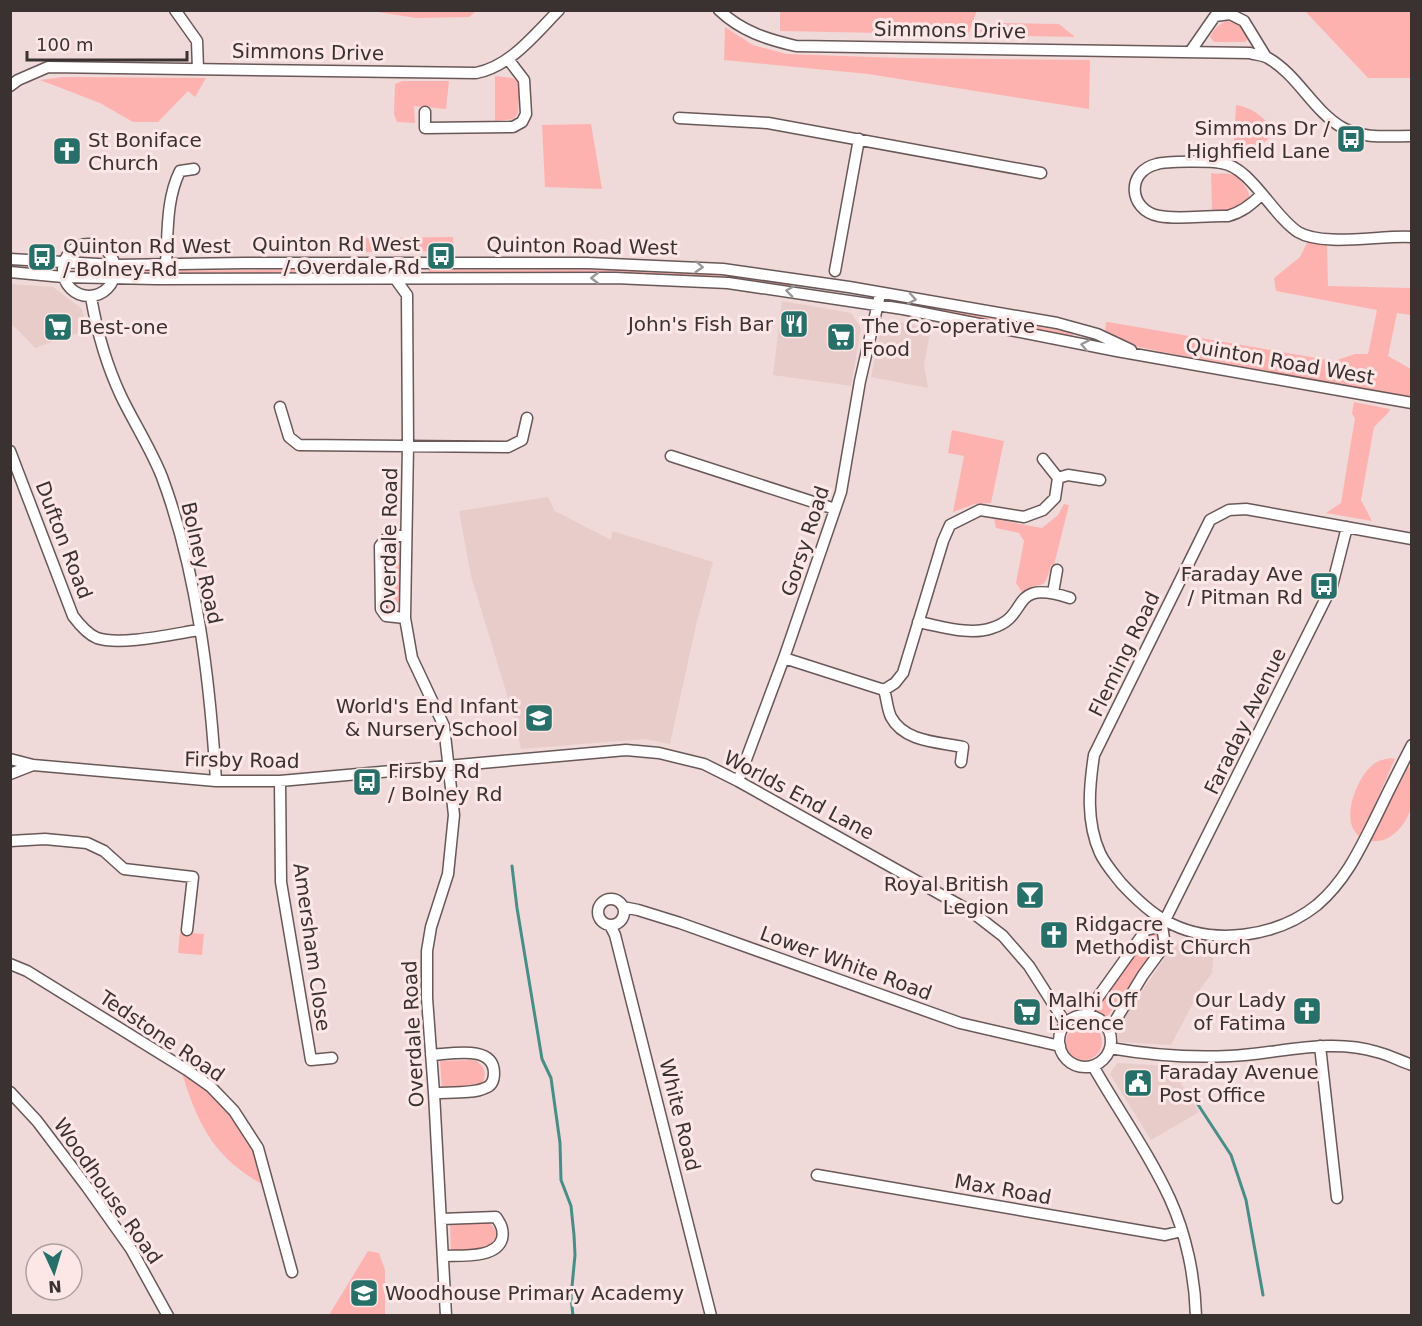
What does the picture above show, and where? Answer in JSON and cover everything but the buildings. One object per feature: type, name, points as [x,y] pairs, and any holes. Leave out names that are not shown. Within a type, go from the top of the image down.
[{"type":"street","points":[[175,10],[197,41],[198,69]]},
{"type":"street","name":"Simmons Drive","points":[[10,86],[36,71],[55,66],[469,73],[488,70],[508,59],[559,10]]},
{"type":"street","name":"Simmons Drive","points":[[719,10],[750,32],[770,40],[796,46],[1242,53],[1266,57]]},
{"type":"street","points":[[1190,52],[1215,16],[1230,14],[1244,21],[1266,57],[1281,67],[1329,117],[1343,128],[1365,135],[1412,136]]},
{"type":"street","points":[[425,112],[426,128],[513,127],[522,122],[526,114],[524,80],[508,59]]},
{"type":"street","points":[[679,118],[768,123],[1041,173]]},
{"type":"street","points":[[835,271],[859,139]]},
{"type":"street","points":[[1261,195],[1250,206],[1228,216],[1160,216],[1147,212],[1136,202],[1134,186],[1141,172],[1156,164],[1222,163],[1237,167],[1297,231],[1312,238],[1412,237]]},
{"type":"street","points":[[166,264],[170,202],[174,183],[180,171],[194,169]]},
{"type":"street","points":[[93,243],[103,247],[111,255],[115,265],[114,278],[105,291],[91,297],[79,295],[69,288],[63,277],[63,263],[73,248],[93,243]]},
{"type":"street","name":"Quinton Road West","points":[[10,259],[115,265],[393,262],[605,263],[723,269],[849,287],[1057,323],[1096,334],[1142,355]]},
{"type":"street","points":[[393,262],[394,277],[407,295],[423,277],[423,262]]},
{"type":"street","points":[[831,297],[827,292],[811,289],[812,282],[835,271]]},
{"type":"street","points":[[835,271],[849,287]]},
{"type":"street","name":"Quinton Road West","points":[[10,272],[63,277],[114,278],[615,278],[728,283],[877,305],[1412,403]]},
{"type":"street","points":[[864,290],[867,296],[879,298],[877,305]]},
{"type":"street","name":"Overdale Road","points":[[407,295],[408,445],[405,618],[412,658],[444,726],[454,815],[448,874],[431,927],[427,951],[427,998],[446,1316]]},
{"type":"street","name":"Bolney Road","points":[[91,297],[97,333],[109,368],[161,474],[186,554],[212,711],[216,781]]},
{"type":"street","name":"Gorsy Road","points":[[738,781],[784,658],[841,492],[860,381],[877,305]]},
{"type":"street","points":[[280,406],[289,437],[299,445],[508,447],[522,440],[527,418]]},
{"type":"street","name":"Dufton Road","points":[[10,451],[73,616],[81,626],[94,637],[113,641],[199,630]]},
{"type":"street","points":[[671,456],[835,509]]},
{"type":"street","points":[[884,690],[895,683],[903,673],[943,541],[950,525],[980,510],[1024,517],[1043,510],[1054,498],[1058,478],[1043,459]]},
{"type":"street","points":[[1058,478],[1068,475],[1100,480]]},
{"type":"street","name":"Fleming Road","points":[[1412,539],[1246,509],[1229,510],[1210,520],[1094,755],[1089,788],[1093,833],[1101,854],[1115,876],[1133,897],[1164,923],[1206,934],[1232,936],[1262,932],[1291,922],[1332,891],[1348,871],[1412,745]]},
{"type":"street","name":"Faraday Avenue","points":[[1109,1031],[1143,975],[1165,945],[1164,923],[1332,586],[1347,528]]},
{"type":"street","points":[[405,534],[386,539],[380,546],[381,609],[386,616],[405,618]]},
{"type":"street","points":[[1053,593],[1057,570]]},
{"type":"street","points":[[918,622],[977,632],[994,628],[1008,621],[1022,600],[1033,592],[1053,593],[1070,598]]},
{"type":"street","points":[[784,658],[884,690]]},
{"type":"street","points":[[884,690],[888,700],[889,714],[895,725],[907,735],[963,747],[961,762]]},
{"type":"street","name":"Worlds End Lane","points":[[450,767],[626,750],[659,753],[696,762],[738,781],[972,912],[1003,936],[1029,966],[1066,1024]]},
{"type":"street","name":"Firsby Road","points":[[10,759],[33,765],[216,781],[280,781],[450,767]]},
{"type":"street","name":"Firsby Road","points":[[10,774],[33,765]]},
{"type":"street","name":"Amersham Close","points":[[280,781],[281,882],[311,1060],[332,1058]]},
{"type":"street","points":[[10,841],[45,839],[87,843],[104,851],[124,869],[193,877],[188,930]]},
{"type":"street","name":"White Road","points":[[623,907],[614,899],[606,900],[599,906],[599,918],[610,925],[615,935],[711,1316]]},
{"type":"street","points":[[610,925],[621,920],[623,907]]},
{"type":"street","name":"Lower White Road","points":[[623,907],[680,923],[960,1023],[1060,1046]]},
{"type":"street","points":[[1086,1014],[1146,930],[1164,923]]},
{"type":"street","name":"Tedstone Road","points":[[10,964],[27,971],[187,1070],[211,1087],[234,1111],[258,1148],[292,1272]]},
{"type":"street","points":[[1086,1014],[1101,1020],[1109,1031],[1110,1048],[1104,1060],[1093,1066],[1081,1067],[1074,1065],[1062,1055],[1061,1032],[1066,1024],[1072,1018],[1086,1014]]},
{"type":"street","points":[[1110,1048],[1141,1054],[1220,1056],[1320,1046],[1347,1046],[1376,1051],[1412,1065]]},
{"type":"street","points":[[1320,1046],[1337,1198]]},
{"type":"street","points":[[431,1055],[480,1053],[489,1059],[494,1068],[491,1085],[484,1089],[434,1093]]},
{"type":"street","points":[[1093,1066],[1170,1199],[1182,1231],[1190,1266],[1196,1316]]},
{"type":"street","name":"Woodhouse Road","points":[[10,1092],[37,1121],[131,1249],[168,1316]]},
{"type":"street","name":"Max Road","points":[[817,1175],[1165,1235],[1182,1231]]},
{"type":"street","points":[[441,1219],[496,1217],[501,1224],[503,1235],[499,1247],[490,1252],[442,1256]]},
{"type":"shaded area","points":[[977,10],[968,35],[780,31],[780,11]]},
{"type":"shaded area","points":[[372,11],[476,11],[469,17],[416,18]]},
{"type":"shaded area","points":[[1305,11],[1411,11],[1411,78],[1368,78]]},
{"type":"shaded area","points":[[1226,21],[1235,22],[1244,30],[1248,39],[1245,42],[1214,42],[1210,37],[1216,28]]},
{"type":"shaded area","points":[[1003,23],[1059,24],[1075,37],[970,35],[988,26]]},
{"type":"shaded area","points":[[725,27],[753,45],[787,54],[1090,60],[1089,109],[868,74],[724,60]]},
{"type":"shaded area","points":[[495,76],[513,78],[520,84],[518,113],[514,119],[495,121]]},
{"type":"shaded area","points":[[63,77],[206,78],[195,97],[188,91],[158,122],[133,122],[100,103],[40,80]]},
{"type":"shaded area","points":[[402,81],[449,81],[446,109],[414,106],[415,123],[397,122],[394,114],[395,84]]},
{"type":"shaded area","points":[[1236,105],[1258,114],[1276,132],[1243,161],[1237,156],[1233,157]]},
{"type":"shaded area","points":[[591,124],[602,189],[545,187],[542,125]]},
{"type":"shaded area","points":[[1211,173],[1231,174],[1239,178],[1248,193],[1249,199],[1246,203],[1241,207],[1226,211],[1212,211]]},
{"type":"shaded area","points":[[453,237],[454,251],[366,252],[365,238]]},
{"type":"shaded area","points":[[1308,241],[1327,242],[1328,286],[1411,288],[1411,315],[1397,313],[1388,356],[1411,369],[1411,398],[1162,352],[1121,343],[1105,332],[1106,322],[1108,322],[1334,361],[1355,354],[1368,354],[1377,310],[1276,291],[1274,278],[1300,257]]},
{"type":"shaded area","points":[[385,269],[384,275],[230,276],[127,273],[129,271]]},
{"type":"shaded area","points":[[659,269],[718,273],[791,282],[790,286],[730,279],[428,275],[429,270]]},
{"type":"shaded area","points":[[10,284],[53,287],[82,309],[87,330],[35,348],[11,325]]},
{"type":"shaded area","points":[[782,301],[851,313],[861,328],[851,386],[773,375]]},
{"type":"shaded area","points":[[909,303],[1073,334],[1072,338],[907,305]]},
{"type":"shaded area","points":[[895,321],[931,328],[924,365],[928,388],[871,377],[880,333]]},
{"type":"shaded area","points":[[1354,402],[1390,409],[1374,427],[1361,500],[1372,521],[1326,513],[1341,503],[1355,418],[1352,414]]},
{"type":"shaded area","points":[[952,430],[1004,441],[991,503],[975,504],[953,512],[964,456],[948,453]]},
{"type":"shaded area","points":[[548,497],[555,511],[611,540],[612,531],[713,562],[696,625],[670,744],[645,739],[521,749],[517,728],[471,576],[459,511]]},
{"type":"shaded area","points":[[1064,504],[1069,505],[1054,565],[1051,565],[1044,583],[1022,592],[1016,583],[1024,541],[1019,533],[996,528],[994,519],[1042,528],[1058,515]]},
{"type":"shaded area","points":[[390,544],[400,548],[400,608],[394,613],[385,610],[384,549]]},
{"type":"shaded area","points":[[1395,759],[1360,838],[1350,818],[1352,800],[1365,773],[1378,761]]},
{"type":"shaded area","points":[[1407,764],[1411,772],[1412,801],[1409,813],[1402,826],[1391,836],[1371,841],[1370,835]]},
{"type":"shaded area","points":[[1157,930],[1161,941],[1107,1017],[1094,1009],[1151,932]]},
{"type":"shaded area","points":[[180,932],[204,934],[202,955],[178,953]]},
{"type":"shaded area","points":[[1187,939],[1214,941],[1212,973],[1201,988],[1171,1045],[1119,1042],[1115,1031],[1172,947]]},
{"type":"shaded area","points":[[1084,1024],[1097,1029],[1102,1042],[1097,1055],[1084,1060],[1071,1055],[1066,1042],[1071,1029]]},
{"type":"shaded area","points":[[475,1060],[484,1069],[483,1082],[478,1086],[442,1088],[440,1061]]},
{"type":"shaded area","points":[[1117,1063],[1170,1066],[1199,1112],[1151,1140],[1110,1074]]},
{"type":"shaded area","points":[[180,1066],[211,1087],[258,1148],[271,1189],[235,1166],[210,1139],[193,1106]]},
{"type":"shaded area","points":[[490,1223],[496,1232],[497,1239],[493,1244],[477,1249],[451,1252],[450,1224]]},
{"type":"shaded area","name":"Woodhouse Primary Academy","points":[[368,1251],[379,1253],[385,1270],[385,1315],[329,1315]]},
{"type":"waterway","points":[[512,866],[542,1059],[551,1078],[560,1143],[561,1180],[571,1206],[575,1255],[571,1297],[573,1316]]},
{"type":"waterway","points":[[1195,1100],[1231,1155],[1246,1200],[1263,1295]]},
{"type":"place","name":"Simmons Dr / Highfield Lane","points":[[1351,139]]},
{"type":"place","name":"St Boniface Church","points":[[67,151]]},
{"type":"place","name":"Quinton Rd West / Overdale Rd","points":[[441,256]]},
{"type":"place","name":"Quinton Rd West / Bolney Rd","points":[[42,257]]},
{"type":"place","name":"John's Fish Bar","points":[[794,324]]},
{"type":"place","name":"Best-one","points":[[58,327]]},
{"type":"place","name":"The Co-operative Food","points":[[841,337]]},
{"type":"place","name":"Faraday Ave / Pitman Rd","points":[[1324,586]]},
{"type":"place","name":"World's End Infant & Nursery School","points":[[539,718]]},
{"type":"place","name":"Firsby Rd / Bolney Rd","points":[[367,782]]},
{"type":"place","name":"Royal British Legion","points":[[1030,895]]},
{"type":"place","name":"Ridgacre Methodist Church","points":[[1054,935]]},
{"type":"place","name":"Our Lady of Fatima","points":[[1307,1011]]},
{"type":"place","name":"Malhi Off Licence","points":[[1027,1012]]},
{"type":"place","name":"Faraday Avenue Post Office","points":[[1138,1083]]},
{"type":"place","name":"Woodhouse Primary Academy","points":[[364,1293]]}]
